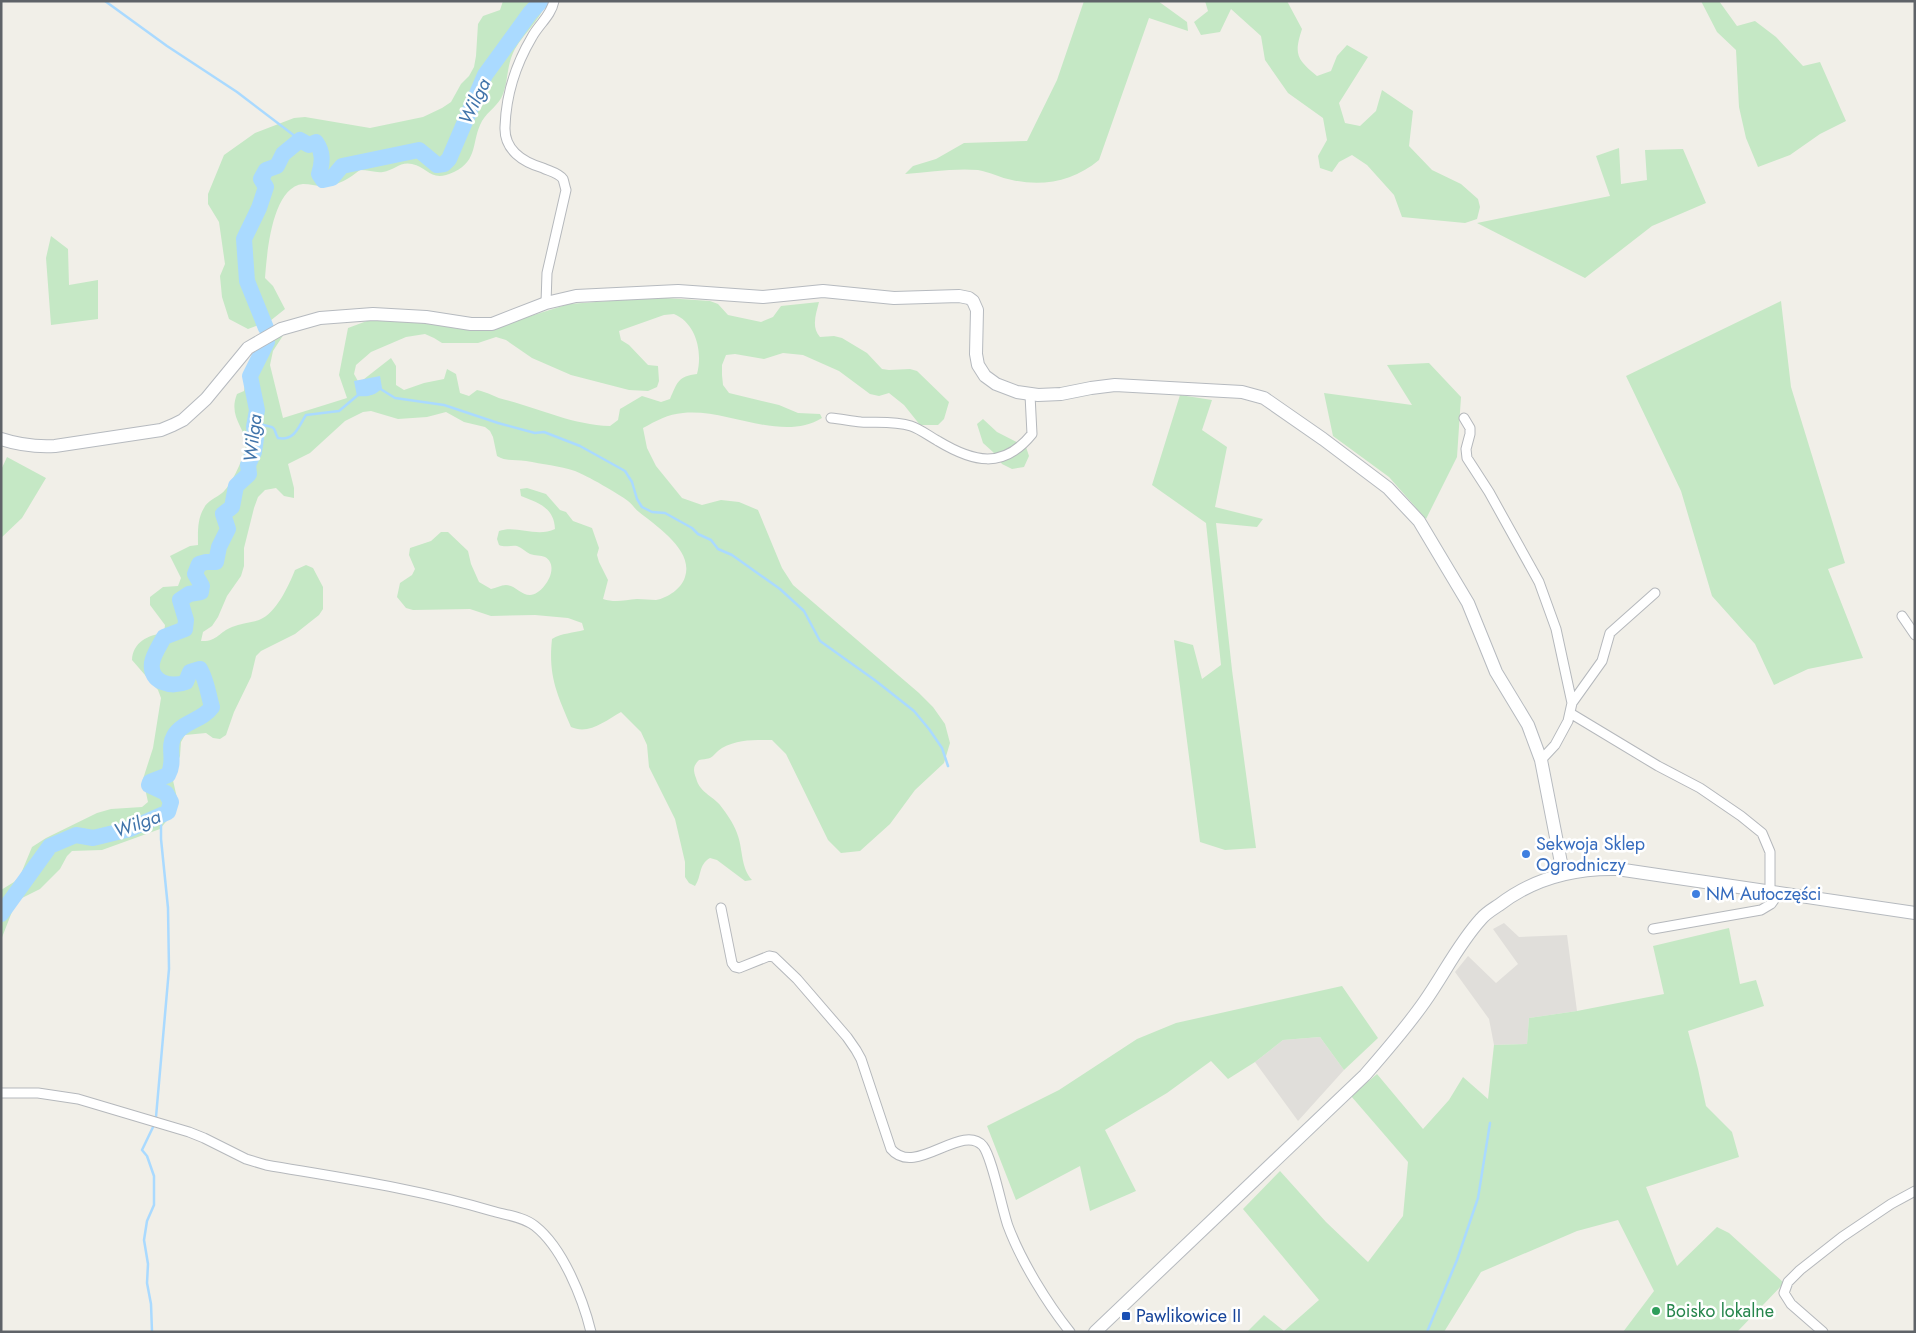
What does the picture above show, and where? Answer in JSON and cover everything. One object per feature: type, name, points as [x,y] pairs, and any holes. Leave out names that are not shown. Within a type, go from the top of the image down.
[{"type":"street","points":[[546,303],[547,273],[566,190],[562,178],[518,156],[508,145],[504,129],[516,68],[533,34],[550,12],[554,1]]},
{"type":"street","points":[[1,439],[38,447],[161,430],[183,420],[206,399],[248,348],[281,330],[320,318],[372,314],[426,317],[471,324],[492,324],[546,303],[588,295],[678,291],[763,297],[823,291],[894,298],[959,296],[969,298],[976,305],[976,354],[981,371],[996,384],[1008,390],[1030,395],[1061,394],[1091,388],[1115,386],[1242,392],[1264,398],[1388,488],[1419,521],[1468,603],[1496,672],[1528,725],[1541,760],[1563,873]]},
{"type":"street","points":[[830,418],[911,426],[954,451],[971,458],[997,459],[1022,447],[1032,434],[1030,395]]},
{"type":"street","points":[[1464,418],[1470,428],[1466,448],[1467,458],[1489,492],[1539,582],[1556,629],[1572,703],[1570,713],[1555,745],[1541,760]]},
{"type":"street","points":[[1572,703],[1602,661],[1610,633],[1655,593]]},
{"type":"street","points":[[1902,616],[1915,635]]},
{"type":"street","points":[[1570,713],[1658,766],[1700,788],[1741,816],[1762,833],[1770,852],[1774,892],[1771,904],[1761,910],[1653,929]]},
{"type":"street","points":[[1095,1332],[1365,1074],[1392,1044],[1426,1000],[1468,934],[1482,918],[1528,886],[1563,873],[1591,869],[1617,869],[1915,913]]},
{"type":"street","points":[[721,908],[732,963],[735,967],[739,968],[768,956],[774,956],[797,979],[847,1037],[861,1059],[891,1149],[897,1157],[916,1157],[962,1141],[977,1142],[983,1146],[988,1157],[1001,1205],[1017,1246],[1070,1332]]},
{"type":"street","points":[[1,1093],[38,1093],[78,1099],[197,1135],[246,1159],[266,1165],[426,1193],[530,1223],[546,1238],[575,1284],[582,1299],[591,1332]]},
{"type":"street","points":[[1823,1332],[1791,1304],[1784,1293],[1788,1282],[1842,1237],[1890,1204],[1915,1191]]},
{"type":"shaded area","points":[[1504,923],[1519,937],[1567,935],[1577,1011],[1529,1018],[1527,1044],[1494,1045],[1489,1019],[1455,972],[1468,956],[1496,983],[1518,964],[1493,929]]},
{"type":"shaded area","points":[[1320,1037],[1344,1070],[1298,1121],[1255,1062],[1283,1040]]},
{"type":"green space","points":[[503,1],[546,1],[540,15],[513,53],[503,94],[482,121],[471,156],[467,162],[454,172],[440,176],[431,174],[418,166],[408,163],[383,172],[360,170],[347,179],[332,185],[303,184],[293,188],[284,196],[273,223],[267,253],[265,278],[273,286],[285,309],[270,321],[248,329],[229,319],[222,297],[220,276],[225,264],[219,222],[208,204],[208,194],[224,155],[255,133],[294,118],[305,117],[370,128],[423,117],[442,108],[451,102],[461,84],[474,67],[478,24],[483,16],[500,10]]},
{"type":"green space","points":[[1084,1],[1158,1],[1187,22],[1188,31],[1149,18],[1099,160],[1069,177],[1035,183],[1012,180],[978,170],[905,174],[913,166],[936,159],[964,143],[1027,141],[1057,80]]},
{"type":"green space","points":[[1205,1],[1287,1],[1302,29],[1298,45],[1299,56],[1305,65],[1317,76],[1331,71],[1337,56],[1347,45],[1368,57],[1339,103],[1345,123],[1360,126],[1376,111],[1382,90],[1413,111],[1409,146],[1432,170],[1461,184],[1478,199],[1480,207],[1477,219],[1465,223],[1402,217],[1394,195],[1367,165],[1352,155],[1339,162],[1332,172],[1320,168],[1318,156],[1327,140],[1323,118],[1288,93],[1265,60],[1261,36],[1231,9],[1220,32],[1201,35],[1194,22],[1208,11]]},
{"type":"green space","points":[[1701,1],[1719,1],[1737,26],[1755,21],[1776,37],[1803,66],[1820,62],[1846,121],[1820,134],[1790,155],[1758,167],[1746,138],[1739,107],[1736,50],[1717,32]]},
{"type":"green space","points":[[1619,148],[1621,184],[1647,180],[1645,150],[1683,149],[1706,203],[1652,226],[1585,278],[1477,223],[1610,196],[1596,156]]},
{"type":"green space","points":[[51,236],[68,249],[69,285],[98,280],[98,319],[51,325],[46,258]]},
{"type":"green space","points":[[636,296],[710,301],[718,304],[728,315],[761,322],[773,317],[781,306],[819,302],[815,325],[820,337],[834,336],[842,338],[867,353],[882,369],[910,369],[917,371],[949,402],[944,419],[938,425],[920,425],[904,405],[889,393],[879,396],[870,394],[839,371],[803,355],[783,353],[764,359],[735,354],[726,355],[722,365],[723,385],[729,393],[779,405],[798,413],[820,414],[822,418],[806,425],[790,427],[754,423],[718,415],[683,413],[667,416],[643,428],[647,448],[656,466],[682,498],[702,505],[721,500],[739,502],[758,510],[782,568],[793,585],[919,693],[933,707],[945,724],[950,743],[944,763],[915,790],[890,824],[860,851],[841,853],[828,840],[786,754],[772,740],[734,743],[722,748],[711,757],[699,760],[694,770],[701,788],[720,805],[734,825],[746,870],[752,880],[745,881],[717,860],[710,858],[702,867],[695,886],[689,883],[685,877],[685,862],[675,819],[649,767],[647,745],[641,732],[621,712],[591,728],[578,729],[571,727],[555,684],[551,664],[552,639],[563,634],[584,630],[582,623],[568,618],[535,615],[491,616],[470,609],[413,610],[406,608],[397,597],[400,583],[412,575],[415,569],[409,555],[410,548],[431,541],[441,532],[448,532],[468,551],[471,564],[479,582],[491,589],[502,585],[509,585],[530,595],[540,590],[549,579],[551,573],[550,561],[545,557],[530,554],[517,546],[499,545],[497,539],[499,531],[513,529],[541,532],[555,529],[552,516],[548,511],[539,504],[521,496],[520,489],[527,488],[546,494],[573,521],[592,528],[599,548],[597,555],[599,562],[608,580],[603,599],[616,601],[656,600],[670,595],[678,589],[685,577],[684,557],[679,548],[628,501],[587,476],[563,468],[526,461],[508,460],[497,456],[493,437],[485,427],[464,422],[446,412],[427,417],[398,419],[371,411],[363,412],[345,421],[310,453],[288,464],[294,488],[294,498],[284,496],[276,488],[265,490],[258,497],[244,548],[244,566],[241,576],[227,596],[212,626],[203,632],[201,641],[211,640],[232,627],[265,617],[281,598],[295,570],[306,565],[313,568],[323,587],[323,609],[319,615],[295,634],[261,651],[256,656],[251,677],[234,712],[226,735],[220,739],[213,738],[206,733],[185,735],[181,742],[180,756],[172,776],[177,798],[176,805],[160,829],[102,850],[72,851],[60,869],[40,889],[20,899],[15,904],[1,940],[1,890],[20,876],[32,847],[97,813],[111,809],[142,807],[148,802],[143,779],[153,748],[161,698],[158,690],[132,660],[133,654],[135,648],[142,640],[164,633],[165,625],[150,605],[150,597],[163,587],[178,586],[181,578],[170,556],[190,546],[198,545],[198,526],[205,506],[225,490],[242,460],[245,442],[236,417],[235,403],[237,394],[244,391],[247,368],[254,356],[265,346],[284,334],[273,351],[270,365],[283,418],[347,398],[339,375],[348,328],[375,318],[425,320],[453,328],[473,330],[492,328],[569,304],[609,301]],"holes":[[[674,314],[682,318],[693,331],[696,339],[699,357],[697,374],[686,376],[679,381],[670,399],[661,402],[642,396],[620,409],[618,420],[610,426],[570,420],[477,390],[469,396],[460,393],[456,374],[447,369],[444,379],[404,390],[396,385],[396,366],[391,358],[359,383],[354,374],[356,365],[371,352],[406,337],[425,334],[442,343],[478,343],[496,337],[506,340],[532,358],[571,375],[629,390],[648,391],[657,387],[659,381],[658,366],[648,365],[629,345],[621,340],[619,331],[664,315]]]},
{"type":"green space","points":[[1781,301],[1791,387],[1845,563],[1828,569],[1863,658],[1808,669],[1774,685],[1755,644],[1712,596],[1681,491],[1626,376]]},
{"type":"green space","points":[[1429,363],[1461,397],[1457,457],[1426,519],[1389,477],[1333,436],[1324,393],[1412,405],[1387,365]]},
{"type":"green space","points":[[1180,395],[1212,400],[1202,430],[1227,447],[1215,507],[1263,519],[1257,527],[1216,523],[1232,670],[1256,848],[1225,850],[1200,842],[1174,640],[1193,645],[1202,679],[1221,665],[1206,523],[1152,485]]},
{"type":"green space","points":[[983,419],[997,432],[1026,447],[1029,456],[1024,467],[1012,469],[1002,464],[983,443],[977,424]]},
{"type":"green space","points":[[7,457],[46,478],[22,518],[1,538],[1,470]]},
{"type":"green space","points":[[1729,928],[1740,984],[1756,980],[1764,1006],[1688,1031],[1706,1106],[1732,1132],[1739,1157],[1646,1187],[1677,1266],[1717,1227],[1729,1233],[1784,1283],[1739,1332],[1623,1332],[1654,1291],[1618,1220],[1577,1231],[1481,1272],[1444,1332],[1247,1332],[1264,1315],[1284,1331],[1319,1300],[1243,1209],[1280,1171],[1326,1222],[1368,1262],[1403,1216],[1408,1162],[1351,1096],[1377,1074],[1423,1129],[1449,1100],[1463,1077],[1488,1099],[1494,1045],[1527,1044],[1529,1018],[1577,1011],[1664,994],[1653,946]]},
{"type":"green space","points":[[1342,986],[1378,1038],[1344,1070],[1320,1037],[1283,1040],[1255,1062],[1228,1079],[1211,1061],[1167,1093],[1105,1130],[1136,1191],[1090,1211],[1080,1166],[1016,1200],[987,1126],[1059,1090],[1137,1039],[1176,1023]]},
{"type":"water","points":[[380,376],[382,388],[377,393],[357,396],[354,381]]},
{"type":"waterway","points":[[105,1],[167,46],[237,92],[300,140]]},
{"type":"waterway","name":"Wilga","points":[[266,328],[247,281],[244,239],[259,208],[266,187],[261,179],[266,170],[277,166],[283,154],[300,140],[309,145],[316,142],[322,157],[319,174],[323,180],[332,178],[342,166],[419,150],[437,165],[444,164],[449,159],[485,75],[530,13],[541,1]]},
{"type":"waterway","name":"Wilga","points":[[1,914],[50,846],[76,835],[93,838],[130,829],[168,812],[171,802],[166,793],[149,785],[150,782],[168,775],[171,765],[171,745],[178,731],[208,712],[212,707],[206,683],[200,669],[190,672],[186,682],[168,684],[154,675],[152,663],[164,637],[185,629],[186,620],[180,600],[189,594],[201,592],[202,586],[195,574],[199,564],[216,562],[219,547],[228,529],[223,514],[232,507],[236,486],[249,474],[248,465],[254,452],[256,438],[254,427],[257,410],[250,376],[267,342]]},
{"type":"waterway","points":[[379,388],[395,398],[444,405],[535,433],[544,432],[580,446],[625,471],[632,482],[637,499],[642,507],[652,512],[665,513],[692,528],[698,534],[711,540],[718,549],[732,555],[780,589],[804,611],[820,641],[914,711],[942,748],[948,766]]},
{"type":"waterway","points":[[257,416],[263,425],[274,429],[278,438],[284,438],[295,432],[306,415],[339,411],[358,395]]},
{"type":"waterway","points":[[156,1117],[169,969],[168,908],[161,839],[161,816]]},
{"type":"waterway","points":[[1427,1332],[1457,1260],[1478,1198],[1490,1123]]},
{"type":"waterway","points":[[152,1332],[151,1304],[147,1283],[148,1264],[144,1240],[147,1221],[154,1205],[154,1176],[147,1156],[142,1150],[154,1125]]},
{"type":"place","name":"Sekwoja Sklep Ogrodniczy","points":[[1526,854]]},
{"type":"place","name":"NM Autoczęści","points":[[1696,894]]},
{"type":"place","name":"Boisko lokalne","points":[[1656,1311]]},
{"type":"place","name":"Pawlikowice II","points":[[1126,1316]]}]
